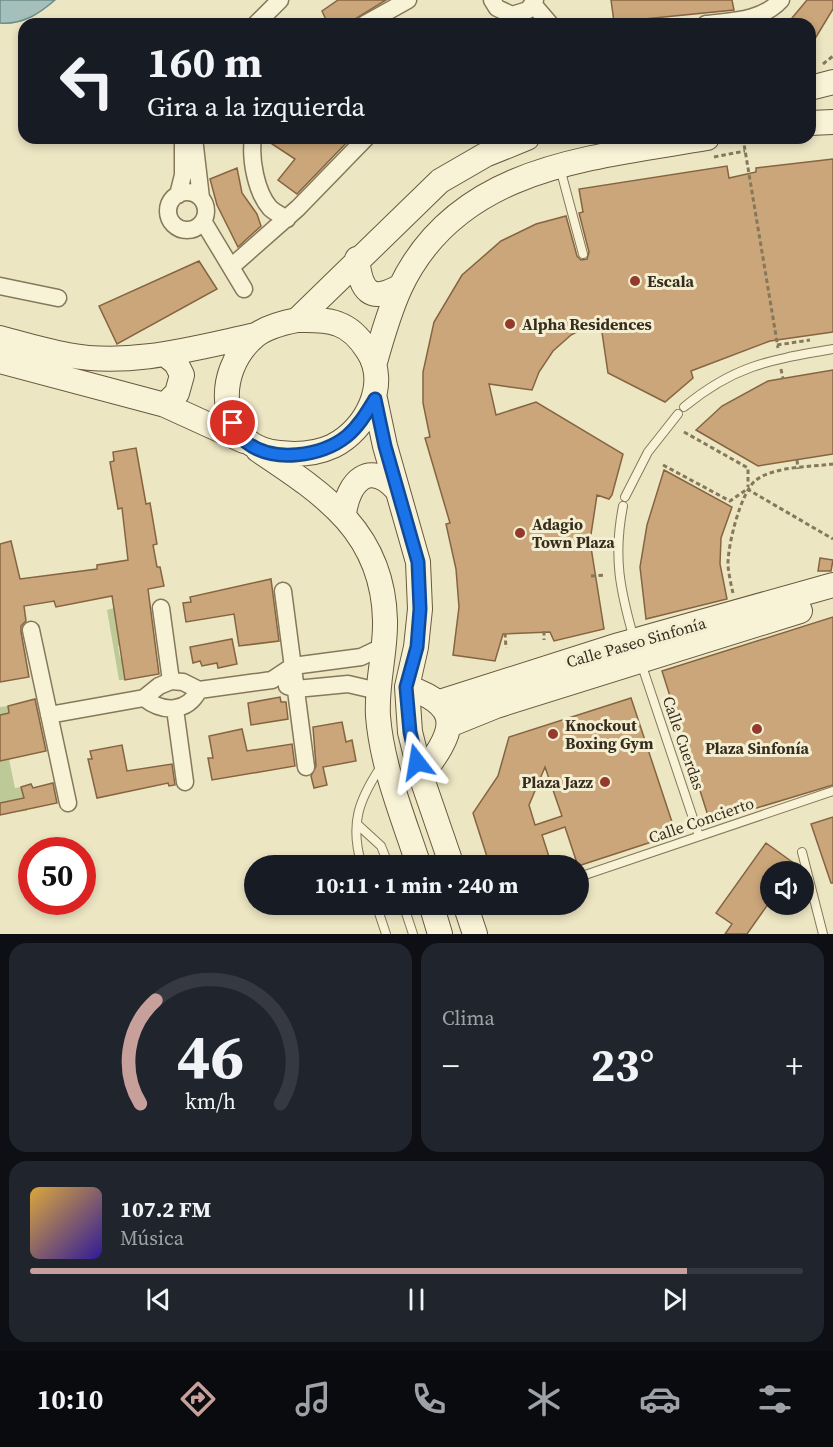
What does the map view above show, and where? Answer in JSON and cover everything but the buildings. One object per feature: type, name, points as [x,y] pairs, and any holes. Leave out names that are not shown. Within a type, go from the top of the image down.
[{"type":"main road","points":[[816,86],[833,82]]},
{"type":"main road","points":[[816,123],[833,122]]},
{"type":"main road","points":[[297,320],[357,259],[440,181],[475,160],[509,144]]},
{"type":"main road","points":[[375,362],[401,286],[436,235],[457,215],[504,186],[559,164],[673,144]]},
{"type":"main road","points":[[357,259],[361,282],[372,294],[382,296],[401,286]]},
{"type":"main road","points":[[0,338],[69,356],[102,357],[166,355],[256,335],[276,325],[297,320],[339,324],[355,334],[375,362],[378,377],[375,399],[397,490],[418,562],[420,609],[417,647],[406,687],[410,732],[421,776],[448,855]]},
{"type":"main road","points":[[256,335],[242,349],[227,377],[228,405],[233,423],[251,445],[305,454],[334,445],[349,435],[375,399]]},
{"type":"main road","points":[[165,405],[177,393],[182,375],[176,363],[166,355]]},
{"type":"main road","points":[[0,362],[83,381],[165,405],[251,445],[306,482],[344,514],[362,536],[380,579],[386,621],[378,691],[380,737],[415,855]]},
{"type":"main road","points":[[344,514],[349,490],[361,478],[375,476],[397,490]]},
{"type":"main road","name":"Calle Paseo Sinfonía","points":[[449,725],[638,651],[833,585]]},
{"type":"main road","name":"Calle Paseo Sinfonía","points":[[440,702],[833,601]]},
{"type":"main road","points":[[406,687],[428,694],[440,702],[447,713],[449,725],[441,748],[421,776]]},
{"type":"main road","points":[[434,915],[440,934]]},
{"type":"street","points":[[262,18],[279,0]]},
{"type":"street","points":[[375,18],[408,0]]},
{"type":"street","points":[[749,18],[763,14],[781,0]]},
{"type":"street","points":[[496,11],[512,15],[531,9]]},
{"type":"street","points":[[183,144],[183,175],[178,195],[168,210],[176,226],[194,229],[203,221],[206,209],[201,198],[195,144]]},
{"type":"street","points":[[253,144],[253,167],[259,186],[270,208],[287,219]]},
{"type":"street","points":[[231,267],[287,219],[360,144]]},
{"type":"street","points":[[178,195],[190,192],[201,198]]},
{"type":"street","points":[[203,221],[244,289]]},
{"type":"street","points":[[0,286],[58,298]]},
{"type":"street","points":[[284,591],[306,767]]},
{"type":"street","points":[[161,608],[171,681]]},
{"type":"street","points":[[31,630],[68,803]]},
{"type":"street","points":[[49,714],[144,698],[159,686],[171,681],[183,682],[199,690],[272,680],[293,666],[361,657],[384,646]]},
{"type":"street","points":[[348,684],[349,659]]},
{"type":"street","points":[[272,680],[296,689],[348,684],[378,691]]},
{"type":"street","points":[[144,698],[161,708],[175,710],[189,704],[199,690]]},
{"type":"street","points":[[175,710],[185,782]]},
{"type":"lane","points":[[559,164],[583,254]]},
{"type":"lane","name":"Calle Cuerdas","points":[[699,836],[622,600],[617,573],[617,545],[624,501],[648,452],[681,410],[707,389],[766,360],[833,349]]},
{"type":"lane","points":[[359,855],[358,807],[385,760]]},
{"type":"lane","name":"Calle Concierto","points":[[589,874],[833,791]]},
{"type":"lane","points":[[357,824],[381,846],[384,855]]},
{"type":"lane","points":[[802,852],[823,934]]},
{"type":"lane","points":[[380,915],[386,934]]},
{"type":"lane","points":[[407,915],[413,934]]},
{"type":"path","points":[[744,144],[783,379]]},
{"type":"path","points":[[777,345],[811,340]]},
{"type":"path","points":[[684,432],[748,468],[747,489],[733,535],[728,564],[735,597]]},
{"type":"path","points":[[797,460],[798,469]]},
{"type":"path","points":[[663,465],[730,501],[757,479],[798,469],[833,464]]},
{"type":"path","points":[[747,489],[833,539]]},
{"type":"path","points":[[591,576],[605,575]]},
{"type":"path","points":[[543,632],[544,640]]},
{"type":"path","points":[[505,633],[506,648]]},
{"type":"green space","points":[[114,608],[121,646],[118,646],[120,658],[129,656],[130,662],[122,664],[125,680],[119,680],[107,610]]},
{"type":"green space","points":[[8,706],[9,713],[2,715],[13,734],[18,757],[9,759],[15,788],[21,787],[27,811],[15,812],[12,800],[0,803],[0,707]]},
{"type":"water","points":[[0,0],[55,0],[30,18],[18,18],[16,22],[0,23]]},
{"type":"place","name":"Escala","points":[[635,281]]},
{"type":"place","name":"Alpha Residences","points":[[510,324]]},
{"type":"place","name":"Adagio Town Plaza","points":[[520,533]]},
{"type":"place","name":"Plaza Sinfonía","points":[[757,729]]},
{"type":"place","name":"Knockout Boxing Gym","points":[[553,734]]},
{"type":"place","name":"Plaza Jazz","points":[[605,782]]},
{"type":"route","points":[[233,423],[244,441],[258,450],[280,454],[305,454],[334,445],[349,435],[375,399],[385,446],[418,562],[420,609],[417,647],[406,687],[410,732],[417,762]]}]
